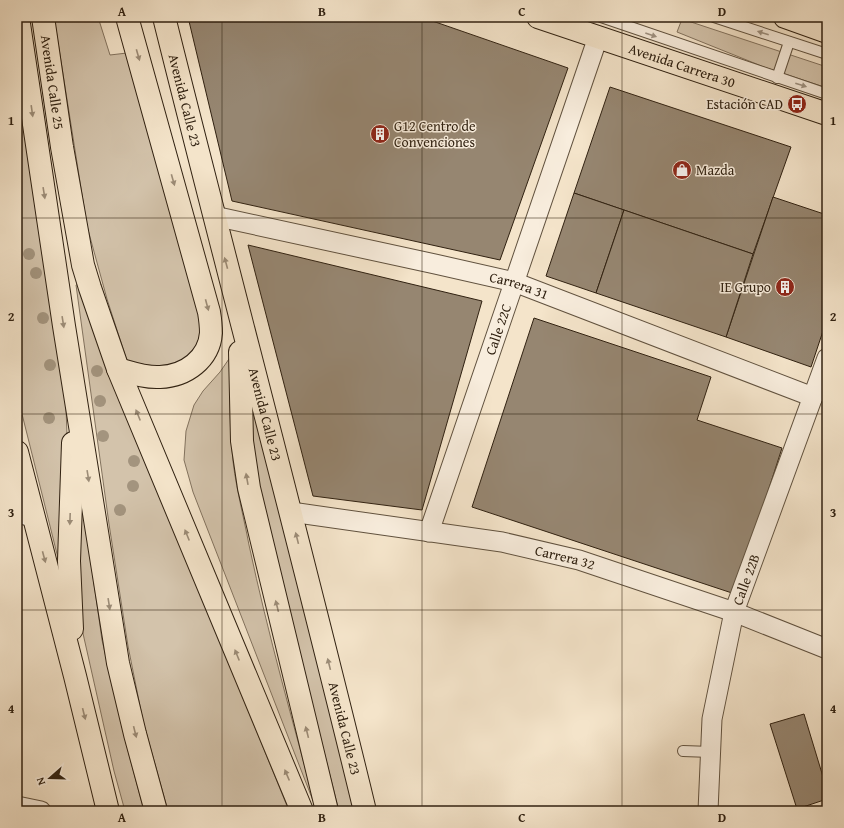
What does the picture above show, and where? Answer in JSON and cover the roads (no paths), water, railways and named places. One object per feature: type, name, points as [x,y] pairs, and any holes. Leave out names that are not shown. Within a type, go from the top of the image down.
[{"type":"highway","name":"Avenida Calle 25","points":[[18,17],[75,396]]},
{"type":"highway","name":"Avenida Calle 25","points":[[43,17],[62,147],[83,265],[118,369]]},
{"type":"highway","points":[[118,369],[139,375],[160,377],[174,375],[188,370],[199,360],[208,348],[211,333],[209,312],[127,17]]},
{"type":"highway","name":"Avenida Calle 23","points":[[164,17],[291,512],[365,811]]},
{"type":"highway","name":"Avenida Carrera 30","points":[[538,17],[600,27],[827,114]]},
{"type":"highway","points":[[785,17],[816,25]]},
{"type":"highway","points":[[239,314],[242,441],[249,488],[327,811]]},
{"type":"highway","points":[[118,369],[302,811]]},
{"type":"highway","points":[[75,396],[69,561],[75,676]]},
{"type":"highway","points":[[75,396],[118,663],[156,811]]},
{"type":"highway","points":[[17,452],[25,515],[75,676],[108,811]]},
{"type":"street","name":"Calle 22C","points":[[429,532],[600,27]]},
{"type":"street","name":"Carrera 31","points":[[214,216],[514,282],[813,397]]},
{"type":"street","name":"Calle 22B","points":[[708,811],[712,719],[734,612],[827,358]]},
{"type":"street","name":"Carrera 32","points":[[291,512],[502,542],[579,560],[734,612],[827,649]]},
{"type":"street","points":[[17,806],[41,811]]},
{"type":"lane","points":[[714,17],[827,54]]},
{"type":"lane","points":[[600,27],[827,94]]},
{"type":"lane","points":[[777,78],[790,42]]},
{"type":"lane","points":[[683,751],[711,752]]},
{"type":"place","name":"Estación CAD","points":[[797,104]]},
{"type":"place","name":"G12 Centro de Convenciones","points":[[380,134]]},
{"type":"place","name":"Mazda","points":[[682,170]]},
{"type":"place","name":"IE Grupo","points":[[785,287]]}]
